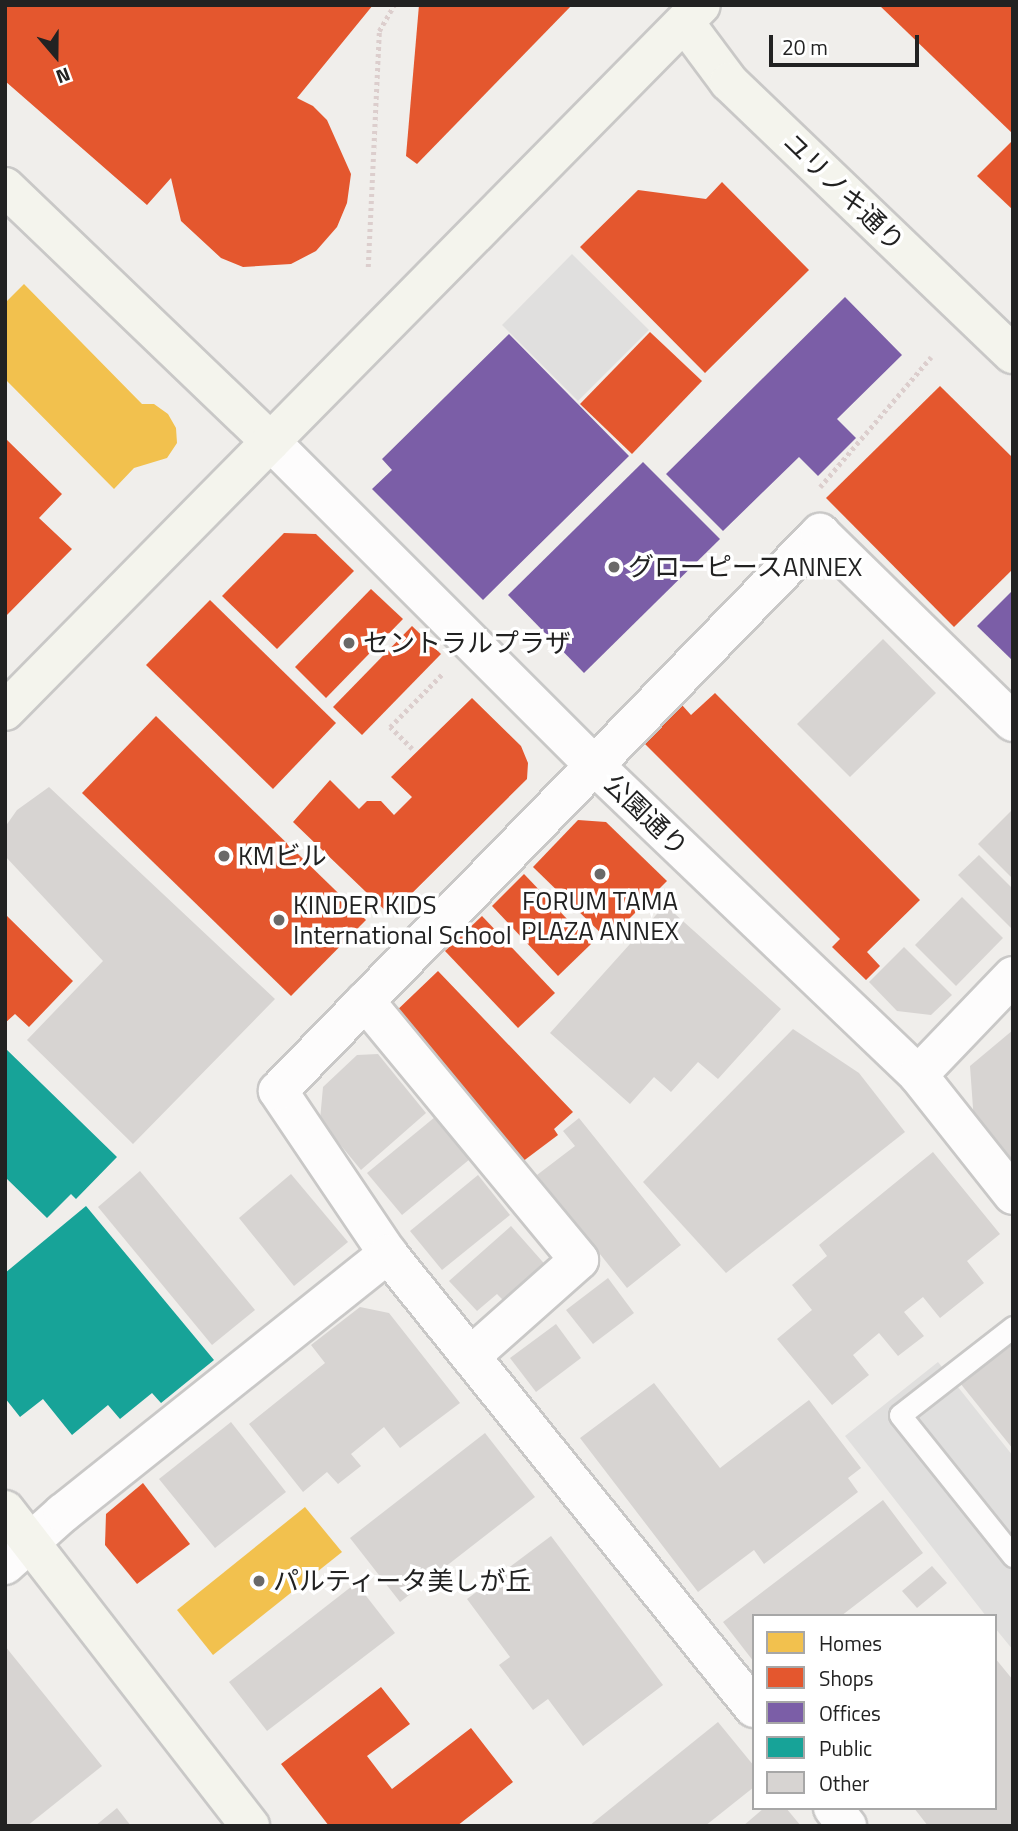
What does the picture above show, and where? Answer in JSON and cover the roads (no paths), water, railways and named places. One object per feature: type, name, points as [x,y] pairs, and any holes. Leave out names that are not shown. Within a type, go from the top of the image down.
[{"type":"street","name":"ユリノキ通り","points":[[685,11],[729,82],[1013,354]]},
{"type":"street","points":[[5,711],[271,442],[685,11]]},
{"type":"street","points":[[5,187],[271,442]]},
{"type":"street","name":"公園通り","points":[[271,442],[594,765],[918,1074],[1013,1195]]},
{"type":"street","points":[[752,1705],[473,1354],[388,1254],[278,1091],[820,533],[1013,722]]},
{"type":"street","points":[[918,1074],[1013,976]]},
{"type":"street","points":[[365,1001],[579,1260],[473,1354]]},
{"type":"street","points":[[18,1554],[388,1254]]},
{"type":"street","points":[[5,1510],[18,1554],[250,1826]]},
{"type":"street","points":[[835,1810],[847,1826]]},
{"type":"lane","points":[[1013,1327],[900,1415],[1013,1556]]},
{"type":"place","name":"グローピースANNEX","points":[[614,567]]},
{"type":"place","name":"セントラルプラザ","points":[[349,643]]},
{"type":"place","name":"KMビル","points":[[224,856]]},
{"type":"place","name":"FORUM TAMA PLAZA ANNEX","points":[[600,874]]},
{"type":"place","name":"KINDER KIDS International School","points":[[279,920]]},
{"type":"place","name":"パルティータ美しが丘","points":[[259,1581]]}]
